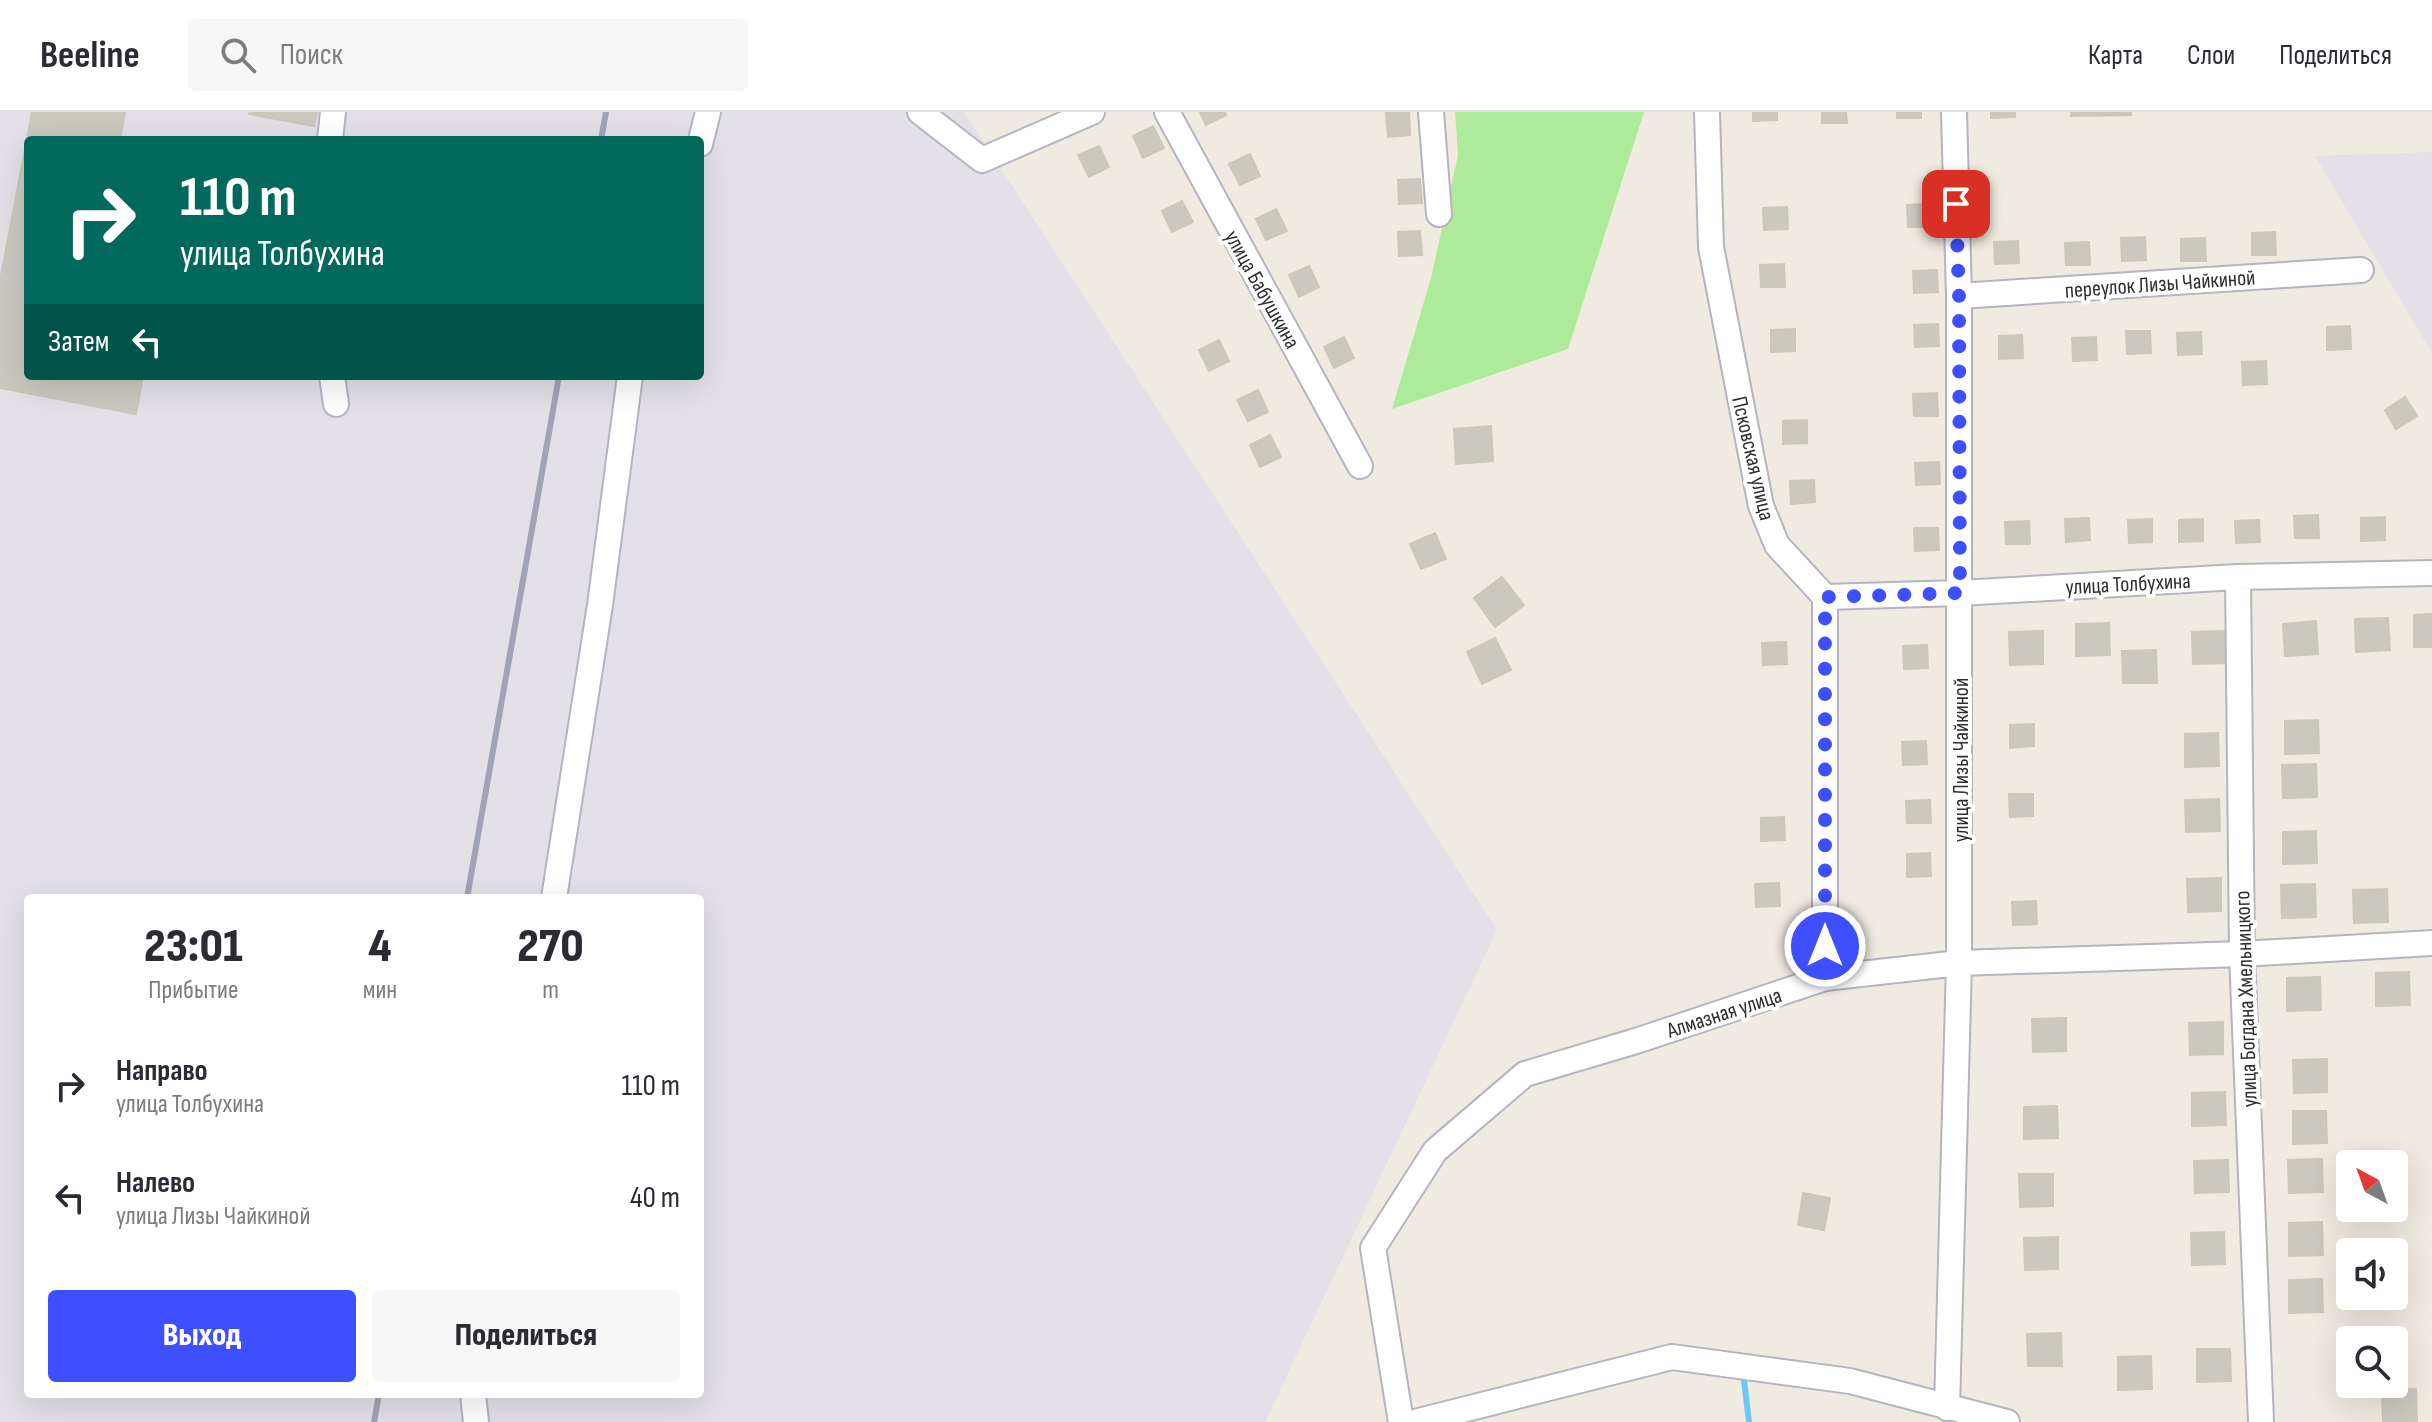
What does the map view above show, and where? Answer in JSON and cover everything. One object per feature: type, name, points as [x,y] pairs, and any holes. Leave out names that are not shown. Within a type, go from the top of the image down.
[{"type":"street","points":[[330,136],[333,112]]},
{"type":"street","points":[[702,136],[708,112]]},
{"type":"street","points":[[920,112],[982,160],[1092,112]]},
{"type":"street","name":"улица Бабушкина","points":[[1167,112],[1360,466]]},
{"type":"street","points":[[1431,112],[1439,214]]},
{"type":"street","name":"Псковская улица","points":[[1707,112],[1711,247],[1761,506],[1777,545],[1825,597]]},
{"type":"street","name":"улица Лизы Чайкиной","points":[[1947,1408],[1959,963],[1959,296],[1954,112]]},
{"type":"street","name":"переулок Лизы Чайкиной","points":[[1959,296],[2361,270]]},
{"type":"street","points":[[333,380],[336,404]]},
{"type":"street","points":[[555,894],[600,605],[629,380]]},
{"type":"street","name":"улица Толбухина","points":[[1825,597],[1960,593],[2238,577],[2432,573]]},
{"type":"street","name":"улица Богдана Хмельницкого","points":[[2238,577],[2242,954],[2261,1422]]},
{"type":"street","points":[[1825,597],[1825,978]]},
{"type":"street","name":"Алмазная улица","points":[[1401,1422],[1373,1248],[1435,1151],[1525,1074],[1636,1041],[1825,978],[1959,963],[2242,954],[2432,943]]},
{"type":"street","points":[[1415,1422],[1672,1357],[1850,1381],[2007,1422]]},
{"type":"street","points":[[473,1398],[476,1422]]},
{"type":"shaded area","points":[[0,112],[964,112],[1497,930],[1265,1422],[0,1422]]},
{"type":"shaded area","points":[[2432,152],[2432,353],[2315,156]]},
{"type":"green space","points":[[1455,112],[1644,112],[1568,349],[1392,409],[1431,278],[1458,155]]},
{"type":"building","points":[[32,112],[125,112],[121,136],[27,136]]},
{"type":"building","points":[[250,112],[317,112],[314,126]]},
{"type":"building","points":[[1200,112],[1225,112],[1226,115],[1206,125]]},
{"type":"building","points":[[1409,112],[1410,135],[1388,137],[1386,113]]},
{"type":"building","points":[[1753,112],[1777,112],[1777,120],[1753,121]]},
{"type":"building","points":[[1822,112],[1846,112],[1847,123],[1822,123]]},
{"type":"building","points":[[1897,112],[1921,112],[1921,118],[1897,118]]},
{"type":"building","points":[[1991,112],[2015,112],[2015,117],[1991,118]]},
{"type":"building","points":[[2071,112],[2131,112],[2131,115],[2071,116]]},
{"type":"building","points":[[1153,126],[1164,148],[1143,158],[1133,136]]},
{"type":"building","points":[[1099,146],[1109,167],[1089,177],[1078,155]]},
{"type":"building","points":[[24,154],[24,380],[142,380],[136,414],[0,388],[0,281]]},
{"type":"building","points":[[1250,154],[1260,176],[1240,185],[1229,164]]},
{"type":"building","points":[[1420,179],[1422,203],[1399,204],[1398,180]]},
{"type":"building","points":[[1182,201],[1193,222],[1172,232],[1162,211]]},
{"type":"building","points":[[1931,204],[1932,227],[1908,227],[1907,205]]},
{"type":"building","points":[[1787,207],[1788,229],[1764,230],[1763,208]]},
{"type":"building","points":[[1276,209],[1287,231],[1266,240],[1256,219]]},
{"type":"building","points":[[1420,231],[1422,255],[1399,256],[1398,232]]},
{"type":"building","points":[[2275,232],[2276,255],[2252,255],[2252,233]]},
{"type":"building","points":[[2145,237],[2146,260],[2122,261],[2121,238]]},
{"type":"building","points":[[2205,238],[2206,261],[2181,261],[2181,239]]},
{"type":"building","points":[[2018,241],[2019,263],[1995,264],[1994,242]]},
{"type":"building","points":[[2089,242],[2090,265],[2066,265],[2065,243]]},
{"type":"building","points":[[1784,264],[1785,287],[1761,287],[1760,265]]},
{"type":"building","points":[[1309,266],[1319,287],[1299,297],[1289,275]]},
{"type":"building","points":[[1937,270],[1938,292],[1914,293],[1913,271]]},
{"type":"building","points":[[1938,324],[1939,346],[1915,347],[1914,325]]},
{"type":"building","points":[[2350,326],[2351,349],[2327,350],[2327,327]]},
{"type":"building","points":[[1795,329],[1795,351],[1771,352],[1771,330]]},
{"type":"building","points":[[2126,331],[2150,331],[2151,353],[2127,354]]},
{"type":"building","points":[[2201,332],[2202,354],[2178,355],[2177,333]]},
{"type":"building","points":[[2022,335],[2023,358],[1999,359],[1999,336]]},
{"type":"building","points":[[1344,337],[1354,358],[1334,368],[1324,347]]},
{"type":"building","points":[[2096,337],[2097,360],[2073,361],[2072,338]]},
{"type":"building","points":[[1219,340],[1229,361],[1209,371],[1199,350]]},
{"type":"building","points":[[2266,361],[2267,384],[2243,385],[2242,362]]},
{"type":"building","points":[[1258,390],[1268,412],[1248,421],[1237,400]]},
{"type":"building","points":[[1937,393],[1938,416],[1914,416],[1913,394]]},
{"type":"building","points":[[2405,397],[2417,416],[2396,429],[2385,410]]},
{"type":"building","points":[[1807,420],[1807,443],[1783,444],[1783,421]]},
{"type":"building","points":[[1491,426],[1493,461],[1456,464],[1454,429]]},
{"type":"building","points":[[1270,435],[1281,457],[1260,467],[1250,445]]},
{"type":"building","points":[[1939,462],[1940,484],[1916,485],[1915,463]]},
{"type":"building","points":[[1814,480],[1815,502],[1791,504],[1790,481]]},
{"type":"building","points":[[2318,515],[2319,538],[2295,538],[2294,516]]},
{"type":"building","points":[[2385,517],[2385,540],[2361,541],[2361,518]]},
{"type":"building","points":[[2089,518],[2090,540],[2066,542],[2065,519]]},
{"type":"building","points":[[2152,519],[2152,542],[2129,543],[2128,520]]},
{"type":"building","points":[[2203,519],[2203,541],[2179,542],[2179,520]]},
{"type":"building","points":[[2259,520],[2260,542],[2236,543],[2235,521]]},
{"type":"building","points":[[2029,521],[2030,544],[2006,544],[2005,522]]},
{"type":"building","points":[[1914,528],[1938,528],[1939,550],[1915,551]]},
{"type":"building","points":[[1435,533],[1446,559],[1421,569],[1410,544]]},
{"type":"building","points":[[1502,577],[1524,605],[1495,627],[1474,598]]},
{"type":"building","points":[[2432,614],[2432,647],[2414,647],[2414,615]]},
{"type":"building","points":[[2388,618],[2390,650],[2356,652],[2355,619]]},
{"type":"building","points":[[2316,621],[2318,654],[2285,656],[2283,624]]},
{"type":"building","points":[[2109,623],[2110,655],[2076,656],[2076,624]]},
{"type":"building","points":[[2043,631],[2043,664],[2010,665],[2009,632]]},
{"type":"building","points":[[2226,631],[2227,663],[2193,664],[2192,632]]},
{"type":"building","points":[[1495,638],[1511,670],[1482,684],[1467,652]]},
{"type":"building","points":[[1786,642],[1787,664],[1763,665],[1762,643]]},
{"type":"building","points":[[1927,645],[1928,668],[1904,669],[1903,646]]},
{"type":"building","points":[[2156,650],[2157,683],[2123,683],[2122,651]]},
{"type":"building","points":[[2318,720],[2319,753],[2285,754],[2285,721]]},
{"type":"building","points":[[2034,724],[2034,746],[2010,748],[2010,725]]},
{"type":"building","points":[[2218,733],[2219,766],[2185,767],[2185,734]]},
{"type":"building","points":[[1926,741],[1927,764],[1903,765],[1902,742]]},
{"type":"building","points":[[2316,764],[2317,797],[2283,798],[2282,765]]},
{"type":"building","points":[[2009,794],[2033,794],[2033,816],[2010,817]]},
{"type":"building","points":[[2219,799],[2220,831],[2186,832],[2185,800]]},
{"type":"building","points":[[1930,800],[1931,823],[1907,823],[1906,801]]},
{"type":"building","points":[[1784,817],[1785,840],[1761,841],[1761,818]]},
{"type":"building","points":[[2316,831],[2317,863],[2283,864],[2283,832]]},
{"type":"building","points":[[1930,853],[1931,876],[1907,877],[1907,854]]},
{"type":"building","points":[[2221,878],[2221,911],[2188,912],[2187,879]]},
{"type":"building","points":[[1779,883],[1780,906],[1756,907],[1755,884]]},
{"type":"building","points":[[2315,884],[2316,917],[2282,918],[2281,885]]},
{"type":"building","points":[[2387,889],[2388,922],[2354,923],[2353,890]]},
{"type":"building","points":[[2036,901],[2037,924],[2013,925],[2012,902]]},
{"type":"building","points":[[2409,972],[2410,1005],[2376,1006],[2376,973]]},
{"type":"building","points":[[2320,977],[2321,1010],[2287,1011],[2287,978]]},
{"type":"building","points":[[2066,1018],[2066,1051],[2033,1052],[2032,1019]]},
{"type":"building","points":[[2223,1022],[2223,1054],[2190,1055],[2189,1023]]},
{"type":"building","points":[[2327,1059],[2327,1092],[2294,1093],[2293,1060]]},
{"type":"building","points":[[2225,1092],[2226,1125],[2192,1126],[2192,1093]]},
{"type":"building","points":[[2057,1106],[2058,1138],[2024,1139],[2024,1107]]},
{"type":"building","points":[[2293,1111],[2326,1111],[2327,1143],[2293,1144]]},
{"type":"building","points":[[2322,1159],[2323,1192],[2289,1193],[2288,1160]]},
{"type":"building","points":[[2228,1160],[2229,1192],[2195,1193],[2194,1161]]},
{"type":"building","points":[[2019,1174],[2053,1174],[2053,1206],[2020,1207]]},
{"type":"building","points":[[1803,1193],[1830,1198],[1824,1230],[1798,1225]]},
{"type":"building","points":[[2322,1222],[2323,1255],[2289,1256],[2289,1223]]},
{"type":"building","points":[[2224,1232],[2225,1264],[2192,1265],[2191,1233]]},
{"type":"building","points":[[2058,1237],[2058,1269],[2025,1270],[2024,1238]]},
{"type":"building","points":[[2322,1279],[2323,1312],[2289,1313],[2289,1280]]},
{"type":"building","points":[[2061,1333],[2062,1366],[2028,1366],[2027,1334]]},
{"type":"building","points":[[2197,1349],[2230,1349],[2231,1381],[2197,1382]]},
{"type":"building","points":[[2151,1356],[2152,1389],[2118,1390],[2118,1357]]},
{"type":"building","points":[[2408,1389],[2416,1389],[2417,1421],[2383,1422],[2382,1398],[2408,1398]]},
{"type":"waterway","points":[[1744,1380],[1749,1422]]},
{"type":"railway","points":[[602,136],[606,112]]},
{"type":"railway","points":[[468,894],[558,380]]},
{"type":"railway","points":[[374,1422],[378,1398]]},
{"type":"route","points":[[1825,946],[1825,597],[1960,593],[1956,204]]}]
